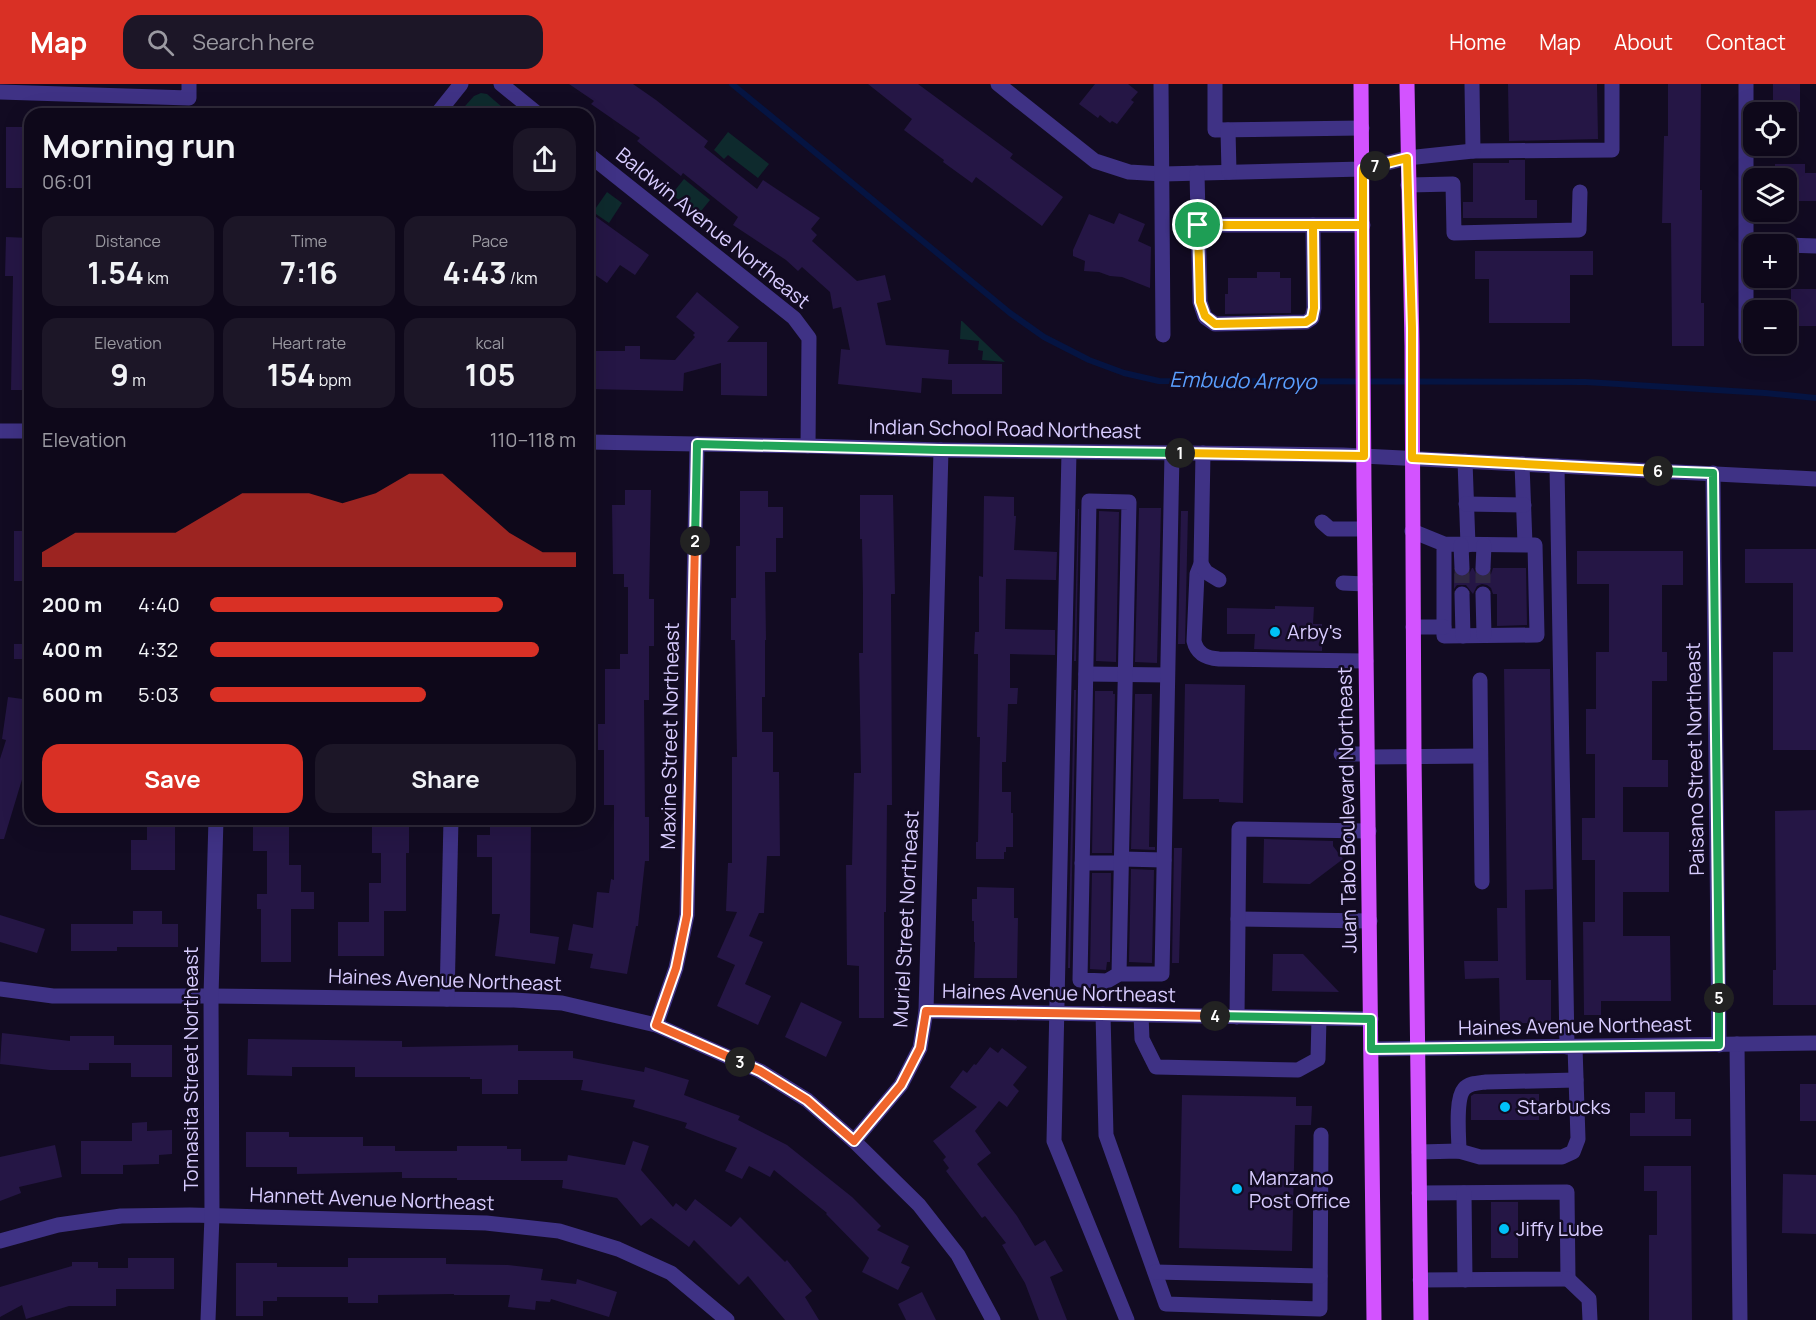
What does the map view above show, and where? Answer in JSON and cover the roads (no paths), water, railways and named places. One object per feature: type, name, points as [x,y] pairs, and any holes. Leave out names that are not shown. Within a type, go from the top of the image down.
[{"type":"main road","name":"Juan Tabo Boulevard Northeast","points":[[1361,84],[1374,1320]]},
{"type":"main road","points":[[1407,84],[1412,346],[1421,1320]]},
{"type":"street","points":[[0,93],[189,98],[189,84]]},
{"type":"street","points":[[443,108],[461,84]]},
{"type":"street","points":[[501,84],[531,108]]},
{"type":"street","points":[[998,84],[1095,161],[1129,172],[1162,174],[1363,169],[1407,158],[1473,152],[1612,150],[1612,84]]},
{"type":"street","points":[[1161,84],[1163,335]]},
{"type":"street","points":[[1215,84],[1215,130],[1362,128]]},
{"type":"street","points":[[1472,84],[1473,152]]},
{"type":"street","points":[[1746,84],[1752,234]]},
{"type":"street","points":[[1228,130],[1229,172]]},
{"type":"street","name":"Baldwin Avenue Northeast","points":[[594,159],[794,318],[809,338],[808,446]]},
{"type":"street","points":[[1197,173],[1200,302],[1205,316],[1215,324],[1306,322],[1312,318],[1314,308],[1313,225]]},
{"type":"street","points":[[1408,185],[1454,184],[1454,232],[1579,230],[1580,192]]},
{"type":"street","points":[[1198,225],[1363,225]]},
{"type":"street","points":[[1797,245],[1816,246]]},
{"type":"street","points":[[0,431],[24,431]]},
{"type":"street","name":"Indian School Road Northeast","points":[[594,442],[1364,456],[1816,479]]},
{"type":"street","name":"Maxine Street Northeast","points":[[656,1025],[676,968],[687,915],[697,444]]},
{"type":"street","name":"Muriel Street Northeast","points":[[854,1141],[901,1085],[920,1048],[926,1011],[941,450]]},
{"type":"street","points":[[1069,452],[1054,1141],[1127,1320]]},
{"type":"street","points":[[1119,974],[1129,502],[1089,501],[1080,980],[1107,981],[1119,974],[1162,974],[1172,453]]},
{"type":"street","points":[[1203,453],[1201,564],[1197,574],[1194,641],[1198,650],[1209,658],[1219,659],[1366,661]]},
{"type":"street","points":[[1462,568],[1466,504],[1465,461]]},
{"type":"street","points":[[1522,464],[1526,544]]},
{"type":"street","points":[[1419,1152],[1459,1151],[1480,1157],[1562,1157],[1573,1152],[1578,1139],[1576,1080],[1571,1047],[1557,466]]},
{"type":"street","name":"Paisano Street Northeast","points":[[1713,473],[1719,1045]]},
{"type":"street","points":[[1466,504],[1524,505]]},
{"type":"street","points":[[1322,522],[1330,529],[1364,529]]},
{"type":"street","points":[[1413,531],[1444,544],[1535,545],[1537,635],[1444,636],[1444,544]]},
{"type":"street","points":[[1483,568],[1484,545]]},
{"type":"street","points":[[1201,564],[1206,572],[1219,579]]},
{"type":"street","points":[[1343,583],[1365,584]]},
{"type":"street","points":[[1462,594],[1463,636]]},
{"type":"street","points":[[1483,594],[1484,635]]},
{"type":"street","points":[[1413,627],[1444,627]]},
{"type":"street","points":[[1086,674],[1167,675]]},
{"type":"street","points":[[1480,680],[1482,882]]},
{"type":"street","points":[[1341,754],[1480,756]]},
{"type":"street","name":"Tomasita Street Northeast","points":[[208,1320],[212,1216],[211,996],[216,825]]},
{"type":"street","points":[[447,999],[451,825]]},
{"type":"street","points":[[1237,1017],[1239,829],[1369,831]]},
{"type":"street","points":[[1082,863],[1164,860]]},
{"type":"street","points":[[1238,919],[1370,921]]},
{"type":"street","name":"Haines Avenue Northeast","points":[[0,989],[53,996],[447,999],[562,1003],[656,1025],[760,1071],[807,1100],[854,1141]]},
{"type":"street","name":"Haines Avenue Northeast","points":[[926,1011],[1371,1019]]},
{"type":"street","points":[[1103,1014],[1106,1135],[1166,1304],[1320,1309],[1321,1135]]},
{"type":"street","points":[[1141,1015],[1142,1040],[1156,1067],[1298,1070],[1318,1059],[1319,1018]]},
{"type":"street","name":"Haines Avenue Northeast","points":[[1371,1049],[1816,1043]]},
{"type":"street","points":[[1737,1044],[1740,1320]]},
{"type":"street","points":[[1459,1151],[1459,1100],[1463,1090],[1472,1084],[1576,1080]]},
{"type":"street","points":[[854,1141],[919,1205],[958,1256],[993,1320]]},
{"type":"street","points":[[1419,1193],[1567,1192],[1568,1279]]},
{"type":"street","points":[[1464,1193],[1465,1280]]},
{"type":"street","name":"Hannett Avenue Northeast","points":[[0,1241],[58,1225],[121,1216],[486,1223],[560,1231],[618,1249],[671,1273],[725,1317]]},
{"type":"street","points":[[1155,1272],[1320,1276]]},
{"type":"street","points":[[1420,1280],[1568,1279],[1589,1299],[1590,1320]]},
{"type":"waterway","name":"Embudo Arroyo","points":[[732,84],[1010,313],[1044,337],[1089,360],[1124,373],[1159,381],[1586,382],[1816,398]]},
{"type":"tunnel","points":[[1462,568],[1462,594]]},
{"type":"tunnel","points":[[1483,568],[1483,594]]},
{"type":"place","name":"Arby's","points":[[1275,632]]},
{"type":"place","name":"Starbucks","points":[[1505,1107]]},
{"type":"place","name":"Manzano Post Office","points":[[1237,1189]]},
{"type":"place","name":"Jiffy Lube","points":[[1504,1229]]}]
